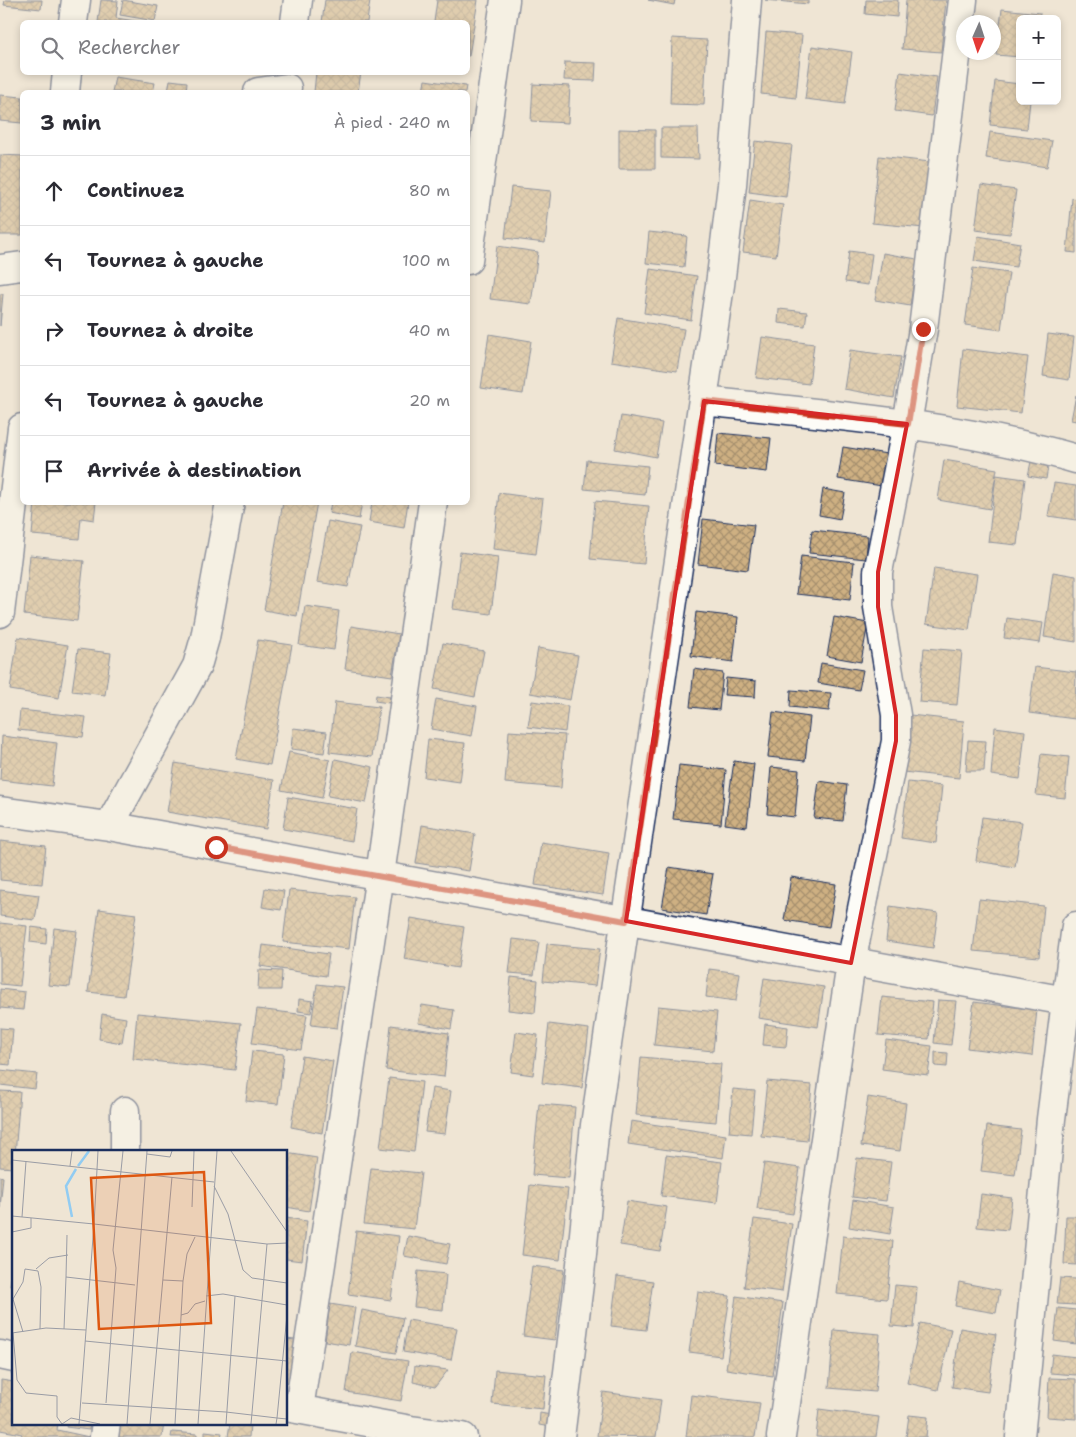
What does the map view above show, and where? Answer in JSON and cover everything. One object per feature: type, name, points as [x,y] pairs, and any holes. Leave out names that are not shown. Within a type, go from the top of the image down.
[{"type":"street","points":[[73,20],[76,0]]},
{"type":"street","points":[[295,20],[298,0]]},
{"type":"street","points":[[470,246],[505,0]]},
{"type":"street","points":[[560,1437],[579,1284],[595,1125],[704,401],[732,185],[747,0]]},
{"type":"street","points":[[781,1437],[851,963],[896,741],[896,715],[878,606],[878,572],[908,424],[923,329],[963,0]]},
{"type":"street","points":[[65,90],[67,75]]},
{"type":"street","points":[[266,90],[288,84]]},
{"type":"street","points":[[0,269],[20,266]]},
{"type":"street","points":[[704,401],[908,424],[1004,439],[1076,458]]},
{"type":"street","points":[[0,613],[20,445]]},
{"type":"street","points":[[109,826],[197,666],[229,505]]},
{"type":"street","points":[[433,505],[380,875],[293,1408],[411,1430],[463,1437]]},
{"type":"street","points":[[0,811],[109,826],[851,963],[1071,1001]]},
{"type":"street","points":[[1020,1437],[1049,1138],[1071,1001],[1076,926]]},
{"type":"street","points":[[125,1111],[125,1150]]},
{"type":"street","points":[[104,1437],[106,1424]]},
{"type":"highlighted area","points":[[704,401],[907,424],[878,572],[878,607],[896,715],[896,741],[851,963],[626,921]]},
{"type":"building","points":[[5,0],[42,0],[41,9],[4,5]]},
{"type":"building","points":[[101,0],[118,1],[116,18],[129,20],[98,20]]},
{"type":"building","points":[[123,0],[158,6],[155,20],[120,15]]},
{"type":"building","points":[[325,0],[370,0],[367,20],[322,20]]},
{"type":"building","points":[[437,0],[478,0],[470,50],[470,20],[434,20]]},
{"type":"building","points":[[648,0],[675,0],[674,5]]},
{"type":"building","points":[[765,0],[808,0],[808,4]]},
{"type":"building","points":[[866,0],[898,0],[897,17],[865,14]]},
{"type":"building","points":[[906,0],[946,0],[941,52],[902,49]]},
{"type":"building","points":[[1002,9],[1040,13],[1040,15],[1016,15],[1016,57],[1001,55]]},
{"type":"building","points":[[766,32],[802,35],[796,98],[761,94]]},
{"type":"building","points":[[672,38],[707,40],[704,105],[670,104]]},
{"type":"building","points":[[812,46],[852,52],[845,104],[805,99]]},
{"type":"building","points":[[565,62],[596,63],[595,81],[564,80]]},
{"type":"building","points":[[900,72],[937,77],[932,116],[895,111]]},
{"type":"building","points":[[316,75],[361,75],[358,90],[314,90]]},
{"type":"building","points":[[115,77],[155,83],[153,90],[112,90]]},
{"type":"building","points":[[170,80],[187,82],[186,90],[168,90]]},
{"type":"building","points":[[425,80],[466,86],[465,90],[423,90]]},
{"type":"building","points":[[995,81],[1016,84],[1016,105],[1030,105],[1027,129],[990,125]]},
{"type":"building","points":[[533,84],[570,86],[568,123],[531,121]]},
{"type":"building","points":[[0,95],[20,97],[20,123],[0,121]]},
{"type":"building","points":[[661,128],[698,128],[699,159],[661,158]]},
{"type":"building","points":[[619,129],[655,130],[655,169],[619,169]]},
{"type":"building","points":[[990,132],[1052,141],[1047,167],[986,158]]},
{"type":"building","points":[[755,141],[792,145],[786,197],[749,192]]},
{"type":"building","points":[[0,155],[20,156],[20,235],[0,235]]},
{"type":"building","points":[[879,156],[930,162],[924,228],[872,223]]},
{"type":"building","points":[[981,185],[1016,190],[1010,234],[975,230]]},
{"type":"building","points":[[511,187],[551,191],[545,243],[505,238]]},
{"type":"building","points":[[1072,198],[1076,199],[1076,253],[1067,252]]},
{"type":"building","points":[[750,200],[783,205],[776,256],[743,252]]},
{"type":"building","points":[[649,232],[687,236],[684,267],[646,263]]},
{"type":"building","points":[[978,236],[1020,243],[1016,267],[974,261]]},
{"type":"building","points":[[497,246],[538,252],[531,304],[490,299]]},
{"type":"building","points":[[849,251],[872,254],[868,285],[845,282]]},
{"type":"building","points":[[883,253],[917,259],[910,306],[875,300]]},
{"type":"building","points":[[973,268],[1009,273],[1001,330],[965,325]]},
{"type":"building","points":[[650,269],[697,276],[691,320],[644,313]]},
{"type":"building","points":[[0,294],[3,294],[0,326]]},
{"type":"building","points":[[779,309],[807,312],[805,326],[778,323]]},
{"type":"building","points":[[618,318],[684,329],[677,371],[611,361]]},
{"type":"building","points":[[489,334],[531,341],[523,394],[481,388]]},
{"type":"building","points":[[1048,334],[1074,337],[1069,380],[1043,376]]},
{"type":"building","points":[[762,337],[814,344],[809,384],[756,378]]},
{"type":"building","points":[[963,349],[1028,357],[1021,413],[957,406]]},
{"type":"building","points":[[850,350],[901,357],[894,398],[844,389]]},
{"type":"building","points":[[1076,395],[1076,421],[1071,420]]},
{"type":"building","points":[[621,416],[662,423],[656,457],[615,449]]},
{"type":"building","points":[[718,433],[771,438],[767,472],[715,466]]},
{"type":"building","points":[[843,447],[887,454],[882,486],[838,479]]},
{"type":"building","points":[[1032,457],[1049,460],[1046,479],[1028,476]]},
{"type":"building","points":[[587,460],[648,466],[645,495],[584,489]]},
{"type":"building","points":[[944,460],[997,469],[990,509],[938,500]]},
{"type":"building","points":[[996,475],[1025,479],[1017,545],[988,542]]},
{"type":"building","points":[[1054,483],[1076,486],[1076,520],[1048,516]]},
{"type":"building","points":[[823,489],[845,493],[840,519],[819,515]]},
{"type":"building","points":[[499,493],[543,499],[536,554],[493,549]]},
{"type":"building","points":[[595,501],[649,506],[644,564],[590,559]]},
{"type":"building","points":[[35,505],[96,505],[94,520],[81,518],[79,539],[32,535]]},
{"type":"building","points":[[282,505],[316,505],[297,616],[264,610]]},
{"type":"building","points":[[330,505],[361,505],[359,519],[329,513]]},
{"type":"building","points":[[372,505],[408,505],[404,528],[369,522]]},
{"type":"building","points":[[703,519],[754,525],[748,570],[698,564]]},
{"type":"building","points":[[328,521],[360,527],[348,587],[317,582]]},
{"type":"building","points":[[812,530],[868,536],[866,559],[809,553]]},
{"type":"building","points":[[460,552],[498,557],[491,614],[453,609]]},
{"type":"building","points":[[30,555],[84,561],[77,621],[24,615]]},
{"type":"building","points":[[801,556],[854,562],[850,600],[796,594]]},
{"type":"building","points":[[934,568],[977,574],[969,630],[926,624]]},
{"type":"building","points":[[1053,572],[1076,576],[1076,642],[1044,637]]},
{"type":"building","points":[[305,606],[339,611],[334,650],[299,645]]},
{"type":"building","points":[[696,612],[738,617],[733,662],[691,656]]},
{"type":"building","points":[[834,617],[868,623],[861,662],[827,656]]},
{"type":"building","points":[[1007,618],[1043,623],[1040,643],[1004,638]]},
{"type":"building","points":[[351,626],[399,634],[392,676],[345,669]]},
{"type":"building","points":[[18,637],[68,645],[59,698],[10,690]]},
{"type":"building","points":[[258,640],[292,645],[270,765],[236,759]]},
{"type":"building","points":[[443,643],[484,651],[475,697],[434,689]]},
{"type":"building","points":[[538,648],[578,655],[570,700],[530,693]]},
{"type":"building","points":[[924,648],[962,651],[957,705],[919,702]]},
{"type":"building","points":[[78,649],[111,653],[105,695],[72,691]]},
{"type":"building","points":[[821,663],[863,670],[859,690],[818,683]]},
{"type":"building","points":[[1035,667],[1076,672],[1075,719],[1029,713]]},
{"type":"building","points":[[694,669],[723,673],[719,710],[690,707]]},
{"type":"building","points":[[726,678],[756,681],[755,697],[724,695]]},
{"type":"building","points":[[791,690],[831,693],[829,711],[790,707]]},
{"type":"building","points":[[376,695],[390,697],[389,703],[375,701]]},
{"type":"building","points":[[436,699],[477,706],[472,736],[431,729]]},
{"type":"building","points":[[532,701],[568,706],[565,732],[528,727]]},
{"type":"building","points":[[335,702],[379,707],[372,757],[329,752]]},
{"type":"building","points":[[20,710],[86,717],[83,737],[18,730]]},
{"type":"building","points":[[773,712],[810,717],[805,761],[768,757]]},
{"type":"building","points":[[910,715],[964,721],[959,778],[903,772]]},
{"type":"building","points":[[995,727],[1025,731],[1020,779],[991,775]]},
{"type":"building","points":[[293,728],[327,732],[324,753],[291,749]]},
{"type":"building","points":[[509,731],[565,735],[561,788],[505,783]]},
{"type":"building","points":[[2,736],[57,743],[52,786],[0,780]]},
{"type":"building","points":[[428,739],[465,743],[460,782],[424,777]]},
{"type":"building","points":[[968,740],[986,741],[984,771],[966,771]]},
{"type":"building","points":[[289,752],[330,760],[322,798],[281,790]]},
{"type":"building","points":[[1041,754],[1069,757],[1065,798],[1036,795]]},
{"type":"building","points":[[335,759],[373,767],[366,803],[328,796]]},
{"type":"building","points":[[734,761],[754,764],[747,827],[725,824]]},
{"type":"building","points":[[175,763],[274,780],[266,829],[167,812]]},
{"type":"building","points":[[679,765],[726,770],[721,824],[673,819]]},
{"type":"building","points":[[771,767],[799,770],[795,817],[767,814]]},
{"type":"building","points":[[819,781],[847,785],[843,821],[814,818]]},
{"type":"building","points":[[908,782],[942,786],[936,843],[901,838]]},
{"type":"building","points":[[288,797],[357,809],[352,841],[283,829]]},
{"type":"building","points":[[982,817],[1022,822],[1015,867],[976,861]]},
{"type":"building","points":[[422,825],[475,834],[469,871],[416,863]]},
{"type":"building","points":[[0,841],[46,846],[42,884],[0,880]]},
{"type":"building","points":[[541,842],[609,853],[603,895],[535,885]]},
{"type":"building","points":[[669,867],[713,874],[706,915],[662,908]]},
{"type":"building","points":[[791,877],[836,884],[829,927],[784,920]]},
{"type":"building","points":[[265,888],[284,891],[281,910],[262,907]]},
{"type":"building","points":[[0,890],[39,895],[35,920],[0,916]]},
{"type":"building","points":[[289,890],[355,897],[349,949],[283,942]]},
{"type":"building","points":[[979,899],[1044,906],[1039,957],[973,951]]},
{"type":"building","points":[[890,906],[938,913],[933,948],[886,941]]},
{"type":"building","points":[[99,909],[136,914],[124,996],[88,992]]},
{"type":"building","points":[[411,918],[464,927],[458,968],[404,959]]},
{"type":"building","points":[[0,923],[27,926],[20,986],[0,984]]},
{"type":"building","points":[[31,927],[47,929],[46,944],[30,942]]},
{"type":"building","points":[[54,928],[77,931],[70,987],[48,985]]},
{"type":"building","points":[[513,939],[539,942],[534,975],[509,973]]},
{"type":"building","points":[[547,944],[600,949],[595,986],[543,981]]},
{"type":"building","points":[[263,945],[329,954],[326,976],[260,966]]},
{"type":"building","points":[[709,969],[740,973],[736,1001],[706,997]]},
{"type":"building","points":[[259,970],[282,971],[281,990],[258,990]]},
{"type":"building","points":[[511,977],[538,980],[535,1013],[508,1010]]},
{"type":"building","points":[[764,978],[824,987],[818,1027],[758,1018]]},
{"type":"building","points":[[317,984],[343,987],[337,1028],[311,1025]]},
{"type":"building","points":[[0,989],[25,992],[23,1010],[0,1008]]},
{"type":"building","points":[[882,997],[933,1002],[929,1039],[878,1035]]},
{"type":"building","points":[[299,999],[313,1001],[311,1013],[298,1011]]},
{"type":"building","points":[[938,1000],[956,1001],[951,1045],[934,1043]]},
{"type":"building","points":[[974,1002],[1037,1010],[1032,1056],[967,1048]]},
{"type":"building","points":[[422,1005],[454,1010],[451,1029],[418,1023]]},
{"type":"building","points":[[658,1006],[717,1012],[713,1051],[654,1045]]},
{"type":"building","points":[[257,1009],[307,1015],[301,1050],[252,1043]]},
{"type":"building","points":[[137,1013],[241,1023],[235,1070],[133,1059]]},
{"type":"building","points":[[102,1014],[126,1018],[122,1043],[99,1039]]},
{"type":"building","points":[[549,1024],[589,1029],[582,1088],[542,1083]]},
{"type":"building","points":[[765,1024],[788,1027],[786,1047],[763,1045]]},
{"type":"building","points":[[391,1025],[449,1033],[444,1077],[386,1070]]},
{"type":"building","points":[[0,1028],[13,1029],[10,1065],[0,1064]]},
{"type":"building","points":[[516,1032],[538,1035],[533,1075],[511,1072]]},
{"type":"building","points":[[886,1040],[932,1046],[928,1075],[882,1069]]},
{"type":"building","points":[[252,1051],[284,1054],[278,1104],[246,1101]]},
{"type":"building","points":[[935,1052],[948,1053],[947,1067],[935,1066]]},
{"type":"building","points":[[302,1056],[333,1061],[322,1133],[291,1127]]},
{"type":"building","points":[[641,1057],[721,1064],[716,1122],[636,1115]]},
{"type":"building","points":[[0,1070],[37,1074],[35,1089],[0,1085]]},
{"type":"building","points":[[389,1078],[422,1082],[414,1152],[380,1148]]},
{"type":"building","points":[[767,1081],[812,1085],[807,1141],[761,1136]]},
{"type":"building","points":[[432,1088],[451,1091],[445,1134],[425,1132]]},
{"type":"building","points":[[733,1089],[755,1091],[751,1134],[729,1132]]},
{"type":"building","points":[[0,1091],[20,1092],[15,1150],[12,1150],[12,1168],[0,1167]]},
{"type":"building","points":[[868,1097],[906,1103],[900,1151],[861,1146]]},
{"type":"building","points":[[539,1104],[575,1107],[569,1178],[532,1175]]},
{"type":"building","points":[[631,1121],[726,1135],[723,1158],[628,1144]]},
{"type":"building","points":[[987,1126],[1021,1130],[1015,1175],[981,1171]]},
{"type":"building","points":[[288,1153],[317,1158],[309,1211],[288,1207]]},
{"type":"building","points":[[666,1155],[722,1162],[717,1203],[661,1196]]},
{"type":"building","points":[[857,1158],[891,1162],[886,1201],[852,1197]]},
{"type":"building","points":[[764,1163],[800,1168],[793,1214],[757,1209]]},
{"type":"building","points":[[371,1168],[421,1173],[414,1229],[364,1224]]},
{"type":"building","points":[[0,1176],[3,1177],[0,1208]]},
{"type":"building","points":[[530,1185],[568,1189],[560,1260],[522,1255]]},
{"type":"building","points":[[981,1194],[1012,1198],[1008,1230],[977,1227]]},
{"type":"building","points":[[853,1200],[894,1207],[890,1234],[849,1227]]},
{"type":"building","points":[[627,1201],[667,1207],[660,1251],[620,1245]]},
{"type":"building","points":[[1066,1216],[1076,1216],[1076,1265],[1064,1264]]},
{"type":"building","points":[[288,1218],[307,1221],[302,1261],[288,1259]]},
{"type":"building","points":[[754,1219],[792,1224],[782,1292],[744,1287]]},
{"type":"building","points":[[356,1231],[399,1236],[391,1300],[348,1294]]},
{"type":"building","points":[[408,1236],[450,1244],[446,1264],[404,1256]]},
{"type":"building","points":[[843,1236],[893,1241],[887,1299],[837,1294]]},
{"type":"building","points":[[532,1266],[564,1270],[555,1340],[523,1336]]},
{"type":"building","points":[[418,1271],[446,1274],[443,1310],[414,1307]]},
{"type":"building","points":[[617,1276],[653,1281],[646,1330],[611,1326]]},
{"type":"building","points":[[1060,1278],[1076,1279],[1076,1305],[1057,1304]]},
{"type":"building","points":[[959,1282],[1000,1290],[996,1313],[955,1306]]},
{"type":"building","points":[[895,1285],[917,1287],[914,1328],[891,1326]]},
{"type":"building","points":[[698,1292],[730,1296],[721,1356],[689,1352]]},
{"type":"building","points":[[736,1296],[783,1303],[773,1376],[726,1369]]},
{"type":"building","points":[[330,1304],[355,1308],[349,1345],[325,1341]]},
{"type":"building","points":[[1058,1308],[1076,1310],[1076,1344],[1054,1341]]},
{"type":"building","points":[[362,1310],[403,1318],[396,1353],[355,1346]]},
{"type":"building","points":[[408,1320],[457,1328],[451,1360],[403,1352]]},
{"type":"building","points":[[920,1323],[951,1329],[938,1390],[907,1383]]},
{"type":"building","points":[[960,1328],[996,1334],[988,1392],[952,1387]]},
{"type":"building","points":[[834,1330],[880,1334],[875,1392],[829,1388]]},
{"type":"building","points":[[288,1339],[295,1340],[291,1384],[288,1383]]},
{"type":"building","points":[[352,1352],[408,1361],[401,1401],[346,1392]]},
{"type":"building","points":[[1052,1354],[1076,1357],[1076,1375],[1050,1373]]},
{"type":"building","points":[[415,1366],[448,1370],[435,1387],[413,1382]]},
{"type":"building","points":[[495,1370],[546,1375],[543,1409],[492,1404]]},
{"type":"building","points":[[1049,1378],[1076,1379],[1076,1419],[1047,1417]]},
{"type":"building","points":[[1,1380],[12,1382],[12,1424],[58,1424],[57,1430],[89,1437],[21,1437],[22,1434],[0,1430]]},
{"type":"building","points":[[603,1392],[661,1400],[656,1437],[597,1436]]},
{"type":"building","points":[[691,1395],[760,1403],[755,1437],[686,1437]]},
{"type":"building","points":[[819,1409],[879,1417],[876,1437],[816,1437]]},
{"type":"building","points":[[540,1413],[551,1415],[550,1427],[539,1425]]},
{"type":"building","points":[[909,1415],[928,1417],[926,1437],[906,1437]]},
{"type":"building","points":[[67,1424],[90,1424],[89,1430],[66,1427]]},
{"type":"building","points":[[114,1424],[164,1424],[162,1437],[113,1437]]},
{"type":"building","points":[[230,1424],[250,1424],[249,1437],[228,1437]]},
{"type":"building","points":[[205,1431],[222,1433],[221,1437],[205,1437]]},
{"type":"building","points":[[172,1432],[197,1434],[197,1437],[171,1437]]},
{"type":"route","points":[[216,847],[380,875],[626,921],[704,401],[908,424],[923,329]]}]
